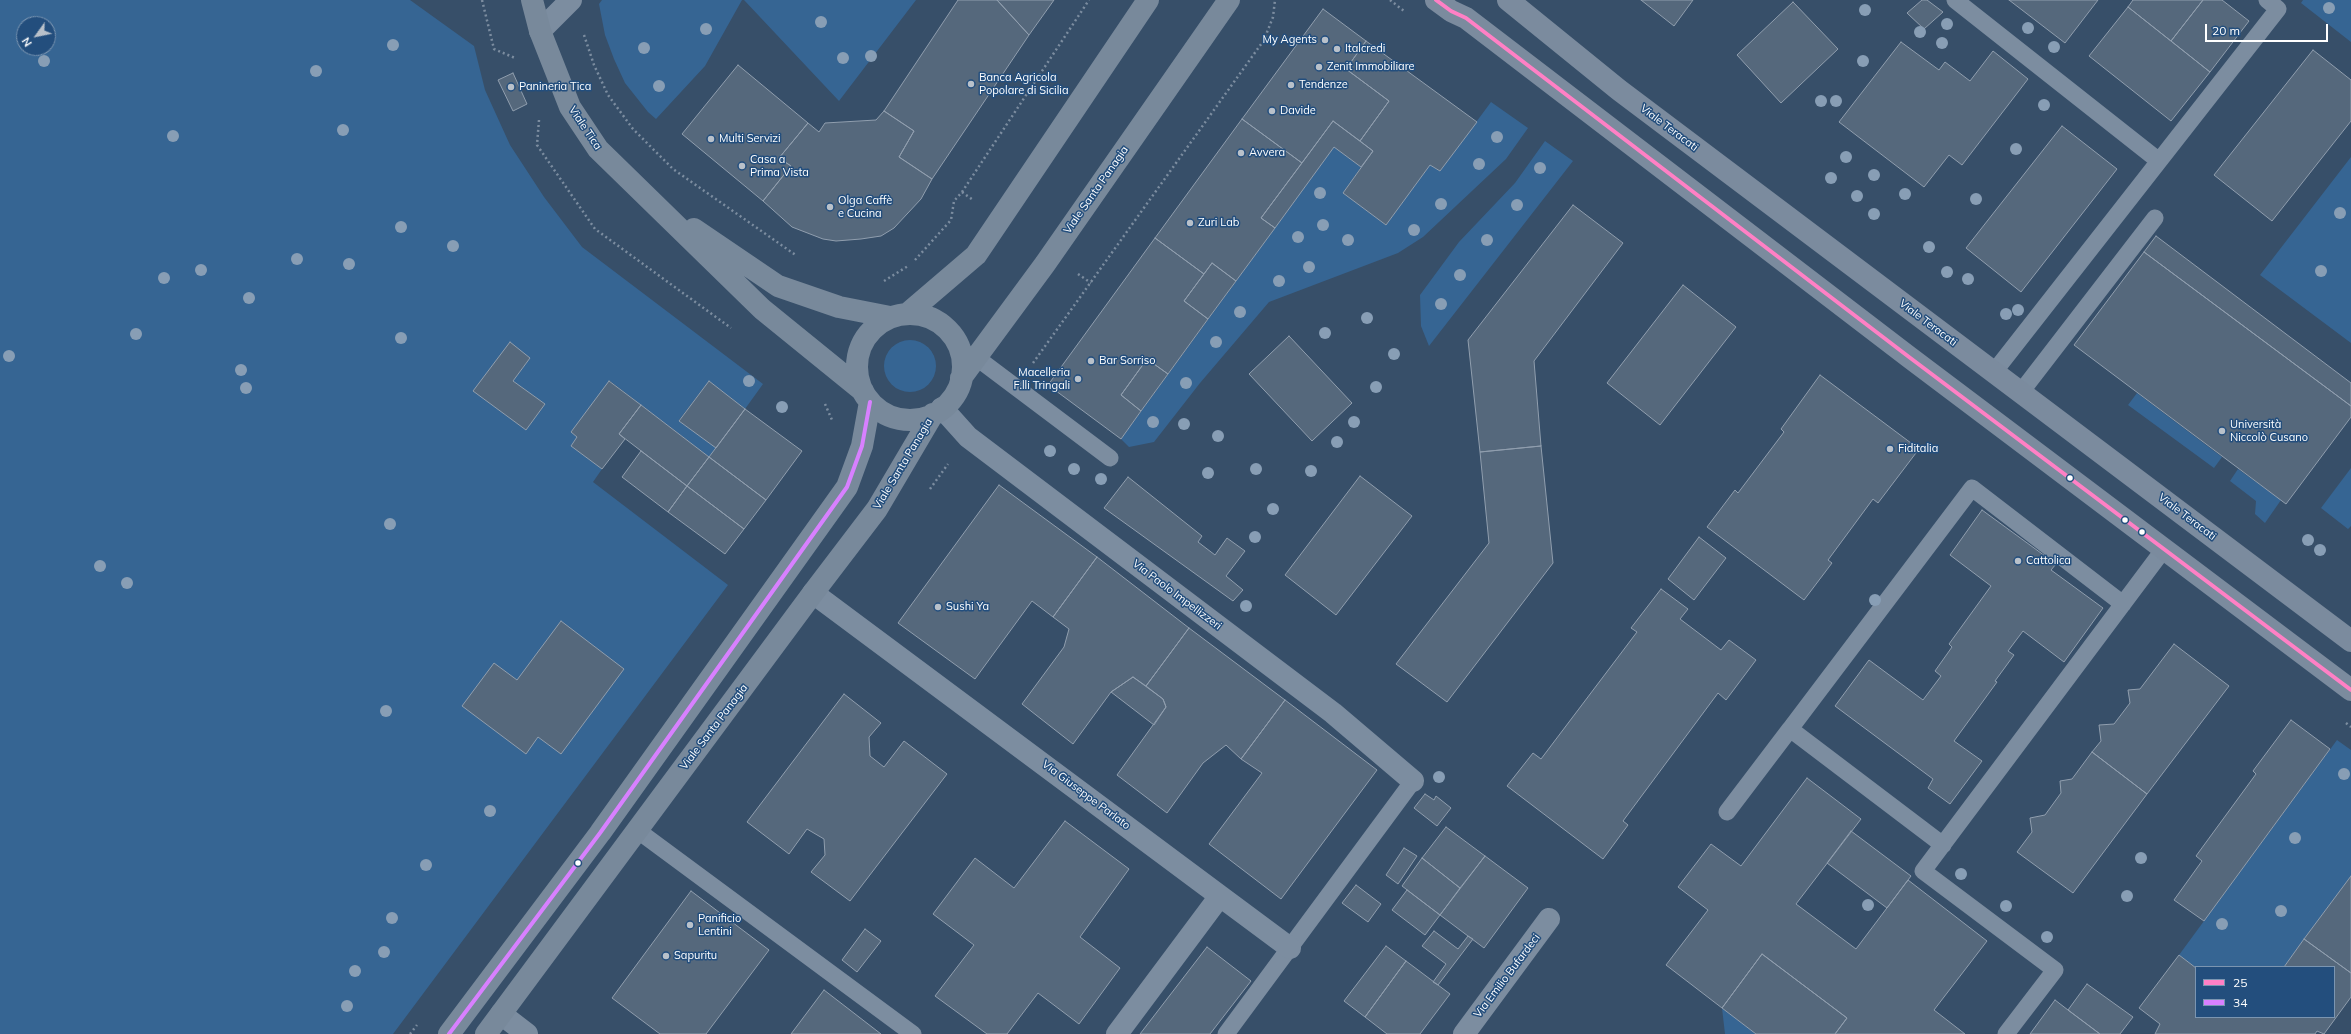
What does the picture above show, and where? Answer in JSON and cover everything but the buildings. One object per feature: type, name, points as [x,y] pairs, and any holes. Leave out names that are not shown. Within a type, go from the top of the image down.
[{"type":"main road","name":"Viale Tica","points":[[532,0],[540,31],[570,107],[598,149],[644,196]]},
{"type":"main road","points":[[449,1034],[600,832],[847,488],[862,446],[866,396],[859,382],[857,366],[859,351],[871,331],[898,316],[976,255],[1148,0]]},
{"type":"main road","name":"Viale Santa Panagia","points":[[961,378],[977,358],[1229,0]]},
{"type":"main road","points":[[1436,0],[1451,11],[1466,18],[1909,357],[2351,690]]},
{"type":"main road","name":"Viale Teracati","points":[[1508,0],[1620,90],[2351,641]]},
{"type":"main road","points":[[644,196],[778,286],[839,307],[898,316],[920,314],[933,319],[945,327],[954,338],[960,351],[962,364],[961,378],[957,390],[938,411],[911,419],[900,419],[888,415],[762,309],[644,196]]},
{"type":"main road","name":"Viale Santa Panagia","points":[[486,1034],[877,509],[938,411]]},
{"type":"street","points":[[540,31],[571,0]]},
{"type":"street","name":"Via Paolo Impellizzeri","points":[[938,411],[968,437],[1333,713],[1413,781]]},
{"type":"street","name":"Via Giuseppe Parlato","points":[[813,593],[1290,948]]},
{"type":"street","points":[[1118,1034],[1220,896]]},
{"type":"street","name":"Via Emilio Bufardeci","points":[[1464,1034],[1549,919]]},
{"type":"street","points":[[501,1014],[527,1034]]},
{"type":"lane","points":[[1955,0],[2159,161]]},
{"type":"lane","points":[[1994,372],[2278,9],[2267,0]]},
{"type":"lane","points":[[2021,392],[2155,218]]},
{"type":"lane","points":[[977,358],[1110,458]]},
{"type":"lane","points":[[1727,812],[1972,488],[2124,604]]},
{"type":"lane","points":[[2006,1034],[2055,970],[1923,871],[2164,549]]},
{"type":"lane","points":[[1790,729],[1943,845]]},
{"type":"lane","points":[[1226,1034],[1413,781]]},
{"type":"lane","points":[[637,830],[913,1034]]},
{"type":"path","points":[[482,0],[494,49],[515,58],[518,65]]},
{"type":"path","points":[[876,282],[884,281],[903,270],[916,259],[951,220],[954,201],[962,192],[1089,0]]},
{"type":"path","points":[[582,29],[594,65],[608,95],[633,129],[673,169],[803,260]]},
{"type":"path","points":[[539,114],[538,145],[595,229],[735,331]]},
{"type":"path","points":[[819,400],[825,404],[832,422]]},
{"type":"path","points":[[410,1034],[419,1021]]},
{"type":"shaded area","points":[[0,0],[410,0],[474,46],[485,90],[510,145],[544,197],[582,247],[763,384],[745,409],[709,381],[679,420],[716,448],[709,457],[610,381],[571,432],[577,437],[571,446],[602,469],[593,482],[728,585],[393,1034],[0,1034]],"holes":[[[510,343],[530,358],[513,381],[545,404],[526,430],[474,391]]]},
{"type":"shaded area","points":[[602,0],[742,0],[705,66],[656,119],[648,112],[625,83],[614,59],[605,35],[599,4]]},
{"type":"shaded area","points":[[744,0],[916,0],[839,101]]},
{"type":"shaded area","points":[[2303,0],[2351,0],[2351,42],[2301,3]]},
{"type":"shaded area","points":[[1491,102],[1528,128],[1506,159],[1423,237],[1398,253],[1269,302],[1200,383],[1154,442],[1129,447],[1121,439],[1334,147],[1361,167],[1343,193],[1386,225],[1430,165],[1440,171]]},
{"type":"shaded area","points":[[1545,141],[1573,161],[1429,346],[1421,326],[1420,295],[1459,242],[1515,183]]},
{"type":"shaded area","points":[[2351,157],[2351,343],[2260,275]]},
{"type":"shaded area","points":[[905,340],[915,340],[929,347],[936,361],[936,371],[929,385],[915,392],[905,392],[895,388],[888,381],[884,371],[884,361],[888,351],[895,344]]},
{"type":"shaded area","points":[[2137,393],[2222,457],[2214,468],[2128,405]]},
{"type":"shaded area","points":[[2351,468],[2351,526],[2348,529],[2321,508]]},
{"type":"shaded area","points":[[2238,469],[2281,500],[2265,523],[2255,514],[2256,501],[2230,481]]},
{"type":"shaded area","points":[[2337,740],[2351,750],[2351,876],[2285,966],[2195,966],[2195,967],[2179,955]]},
{"type":"shaded area","points":[[1722,1008],[1756,1034],[1725,1034]]},
{"type":"transit line","name":"25","points":[[1436,0],[1451,11],[1466,18],[1909,357],[2351,690]]},
{"type":"transit line","name":"34","points":[[449,1034],[600,833],[847,487],[862,446],[870,402]]},
{"type":"place","name":"My Agents","points":[[1325,40]]},
{"type":"place","name":"Italcredi","points":[[1337,49]]},
{"type":"place","name":"Zenit Immobiliare","points":[[1319,67]]},
{"type":"place","name":"Banca Agricola Popolare di Sicilia","points":[[971,84]]},
{"type":"place","name":"Tendenze","points":[[1291,85]]},
{"type":"place","name":"Panineria Tica","points":[[511,87]]},
{"type":"place","name":"Davide","points":[[1272,111]]},
{"type":"place","name":"Multi Servizi","points":[[711,139]]},
{"type":"place","name":"Avvera","points":[[1241,153]]},
{"type":"place","name":"Casa a Prima Vista","points":[[742,166]]},
{"type":"place","name":"Olga Caffè e Cucina","points":[[830,207]]},
{"type":"place","name":"Zuri Lab","points":[[1190,223]]},
{"type":"place","name":"Bar Sorriso","points":[[1091,361]]},
{"type":"place","name":"Macelleria F.lli Tringali","points":[[1078,379]]},
{"type":"place","name":"Università Niccolò Cusano","points":[[2222,431]]},
{"type":"place","name":"Fiditalia","points":[[1890,449]]},
{"type":"place","name":"Cattolica","points":[[2018,561]]},
{"type":"place","name":"Sushi Ya","points":[[938,607]]},
{"type":"place","name":"Panificio Lentini","points":[[690,925]]},
{"type":"place","name":"Sapuritu","points":[[666,956]]}]
